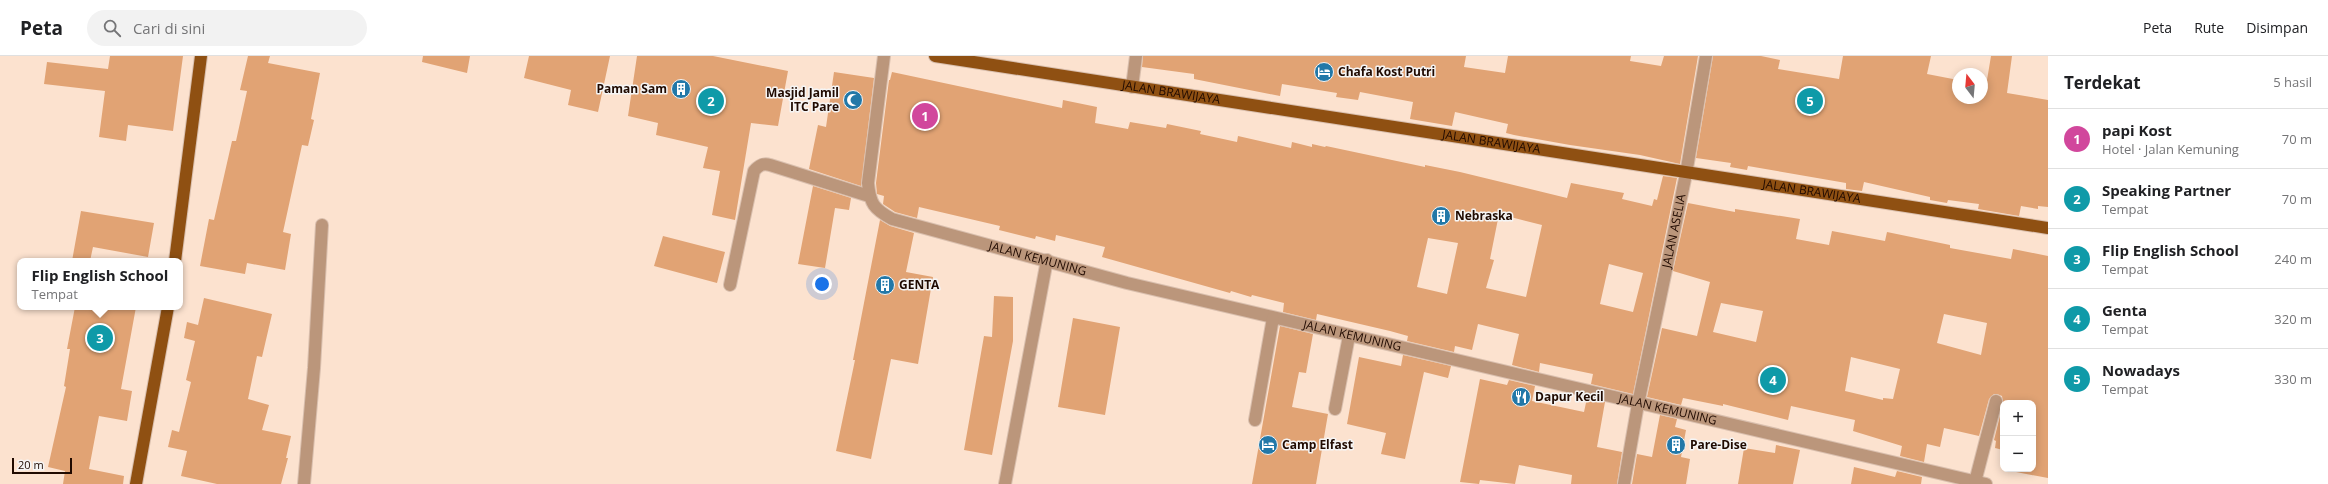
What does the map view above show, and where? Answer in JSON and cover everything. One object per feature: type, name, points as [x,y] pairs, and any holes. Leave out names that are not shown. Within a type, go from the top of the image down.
[{"type":"main road","points":[[175,258],[201,56]]},
{"type":"main road","name":"JALAN BRAWIJAYA","points":[[935,56],[1686,174],[1879,201],[2048,228]]},
{"type":"main road","points":[[136,484],[167,310]]},
{"type":"street","points":[[730,285],[754,171],[758,166],[765,164],[770,165],[869,196],[868,183],[884,56]]},
{"type":"street","points":[[1132,87],[1136,56]]},
{"type":"street","name":"JALAN ASELIA","points":[[1624,484],[1638,404],[1686,174],[1706,56]]},
{"type":"street","name":"JALAN KEMUNING","points":[[869,196],[876,210],[892,219],[1127,283],[1980,483]]},
{"type":"street","points":[[304,484],[314,368],[322,225]]},
{"type":"street","points":[[1005,484],[1047,260]]},
{"type":"street","points":[[1256,420],[1273,318]]},
{"type":"street","points":[[1335,409],[1349,336]]},
{"type":"street","points":[[1980,483],[1996,401]]},
{"type":"building","points":[[110,56],[183,56],[173,131],[128,125],[126,141],[99,137],[105,91],[44,84],[47,62],[108,69]]},
{"type":"building","points":[[248,56],[270,56],[268,63],[320,73],[311,119],[314,120],[308,146],[302,145],[283,232],[291,234],[285,270],[247,263],[245,274],[200,266],[209,219],[214,220],[232,141],[236,141],[247,91],[240,90]]},
{"type":"building","points":[[423,56],[470,56],[467,73],[422,62]]},
{"type":"building","points":[[529,56],[610,56],[598,112],[568,105],[571,90],[524,78]]},
{"type":"building","points":[[637,56],[713,56],[788,71],[778,126],[751,123],[735,220],[712,215],[720,171],[703,168],[708,147],[656,135],[658,123],[628,116]]},
{"type":"building","points":[[1143,56],[1466,56],[1464,67],[1505,73],[1508,56],[1631,56],[1630,61],[1661,66],[1664,56],[1698,56],[1680,164],[1640,155],[1514,135],[1506,133],[1508,124],[1455,112],[1452,126],[1410,119],[1413,102],[1360,92],[1358,100],[1336,97],[1337,93],[1282,84],[1280,96],[1194,79],[1194,74],[1142,67]]},
{"type":"building","points":[[1713,56],[1761,56],[1780,60],[1778,69],[1839,79],[1843,56],[1931,56],[1927,74],[1952,79],[1952,104],[1988,104],[1988,74],[1991,56],[2012,56],[2007,93],[2048,100],[2048,207],[2038,206],[2038,209],[2021,206],[2019,216],[1978,209],[1979,204],[1948,200],[1947,203],[1930,200],[1930,197],[1864,182],[1862,191],[1846,189],[1846,183],[1748,166],[1747,170],[1730,167],[1731,163],[1696,158]]},
{"type":"building","points":[[834,72],[874,78],[861,186],[809,169],[818,125],[826,127]]},
{"type":"building","points":[[892,72],[1062,108],[1063,100],[1097,107],[1095,123],[1128,129],[1130,122],[1166,128],[1167,124],[1201,131],[1200,134],[1237,142],[1238,136],[1291,148],[1292,142],[1312,147],[1312,144],[1326,146],[1425,167],[1425,165],[1460,172],[1567,198],[1571,183],[1624,193],[1622,199],[1652,206],[1654,199],[1657,200],[1663,176],[1677,178],[1633,394],[1591,384],[1593,374],[1540,363],[1539,372],[1512,365],[1519,334],[1478,324],[1472,350],[1455,346],[1454,352],[1407,341],[1408,336],[1390,331],[1317,314],[1316,320],[1283,312],[1284,303],[1252,295],[1251,297],[1231,291],[1230,293],[1102,257],[1105,247],[1056,235],[1055,241],[1036,236],[1035,239],[999,230],[1000,226],[919,207],[917,218],[895,212],[883,204],[884,196],[877,194],[876,183]],"holes":[[[1499,214],[1542,225],[1526,297],[1486,288],[1494,260],[1490,259]],[[1428,238],[1458,243],[1447,294],[1417,287]],[[1609,264],[1643,273],[1633,312],[1600,304]]]},
{"type":"building","points":[[813,186],[851,198],[849,210],[835,208],[825,268],[798,264]]},
{"type":"building","points":[[1688,203],[1735,212],[1735,209],[1800,219],[1796,239],[1829,245],[1832,231],[1885,241],[1887,232],[1950,245],[1950,248],[2011,259],[2013,249],[2048,256],[2048,478],[2016,472],[2036,472],[2036,400],[2003,400],[2002,396],[1994,394],[1989,399],[1979,436],[1944,428],[1940,447],[1927,444],[1924,462],[1900,456],[1902,446],[1853,431],[1855,420],[1791,406],[1788,420],[1723,404],[1723,406],[1683,398],[1681,405],[1647,397],[1662,328],[1697,336],[1710,282],[1673,271]],"holes":[[[1721,303],[1763,311],[1756,342],[1713,332]],[[1944,314],[1987,323],[1981,355],[1937,343]],[[1851,357],[1900,369],[1893,399],[1883,398],[1883,400],[1845,391]]]},
{"type":"building","points":[[81,211],[154,223],[148,257],[93,247],[91,258],[73,258]]},
{"type":"building","points":[[880,220],[890,226],[914,233],[906,272],[933,277],[918,364],[891,359],[871,459],[836,451],[855,360],[853,360]]},
{"type":"building","points":[[663,236],[725,252],[717,283],[654,266]]},
{"type":"building","points":[[994,296],[1013,297],[1013,341],[992,455],[964,450],[984,336],[992,337]]},
{"type":"building","points":[[204,298],[272,314],[262,357],[257,356],[248,399],[269,405],[262,430],[291,436],[286,458],[288,458],[281,484],[217,484],[181,476],[187,451],[168,447],[172,430],[179,432],[191,382],[186,380],[195,341],[184,338],[187,322],[198,325]]},
{"type":"building","points":[[74,310],[135,310],[121,389],[132,391],[127,421],[99,416],[89,469],[124,476],[123,484],[63,484],[65,471],[48,467],[66,387],[64,386],[70,349],[67,349]]},
{"type":"building","points":[[1073,318],[1120,327],[1105,415],[1058,407]]},
{"type":"building","points":[[1280,326],[1313,334],[1306,373],[1299,372],[1292,407],[1328,414],[1316,484],[1252,484]]},
{"type":"building","points":[[1403,355],[1451,366],[1448,378],[1424,372],[1405,459],[1381,454],[1386,433],[1347,424],[1359,357],[1401,366]]},
{"type":"building","points":[[1480,379],[1507,385],[1509,380],[1535,386],[1532,401],[1584,412],[1587,398],[1605,402],[1597,447],[1622,452],[1617,484],[1571,484],[1572,475],[1519,465],[1515,484],[1480,480],[1479,484],[1460,482]]},
{"type":"building","points":[[1660,415],[1677,419],[1675,427],[1686,430],[1681,457],[1690,459],[1686,484],[1632,484],[1637,454],[1652,457]]},
{"type":"building","points":[[2000,416],[2000,449],[1995,448],[1996,441],[1994,440]]},
{"type":"building","points":[[1776,445],[1800,450],[1793,484],[1738,484],[1744,448],[1775,453]]},
{"type":"building","points":[[1854,467],[1895,477],[1897,471],[1922,477],[1921,484],[1851,484]]},
{"type":"place","name":"Chafa Kost Putri","points":[[1324,72]]},
{"type":"place","name":"Paman Sam","points":[[681,89]]},
{"type":"place","name":"Masjid Jamil ITC Pare","points":[[853,100]]},
{"type":"place","name":"Speaking Partner","points":[[711,101]]},
{"type":"place","name":"Nowadays","points":[[1810,101]]},
{"type":"place","name":"papi Kost","points":[[925,116]]},
{"type":"place","name":"Nebraska","points":[[1441,216]]},
{"type":"place","name":"GENTA","points":[[885,285]]},
{"type":"place","name":"Flip English School","points":[[100,338]]},
{"type":"place","name":"Genta","points":[[1773,380]]},
{"type":"place","name":"Dapur Kecil","points":[[1521,397]]},
{"type":"place","name":"Camp Elfast","points":[[1268,445]]},
{"type":"place","name":"Pare-Dise","points":[[1676,445]]}]
